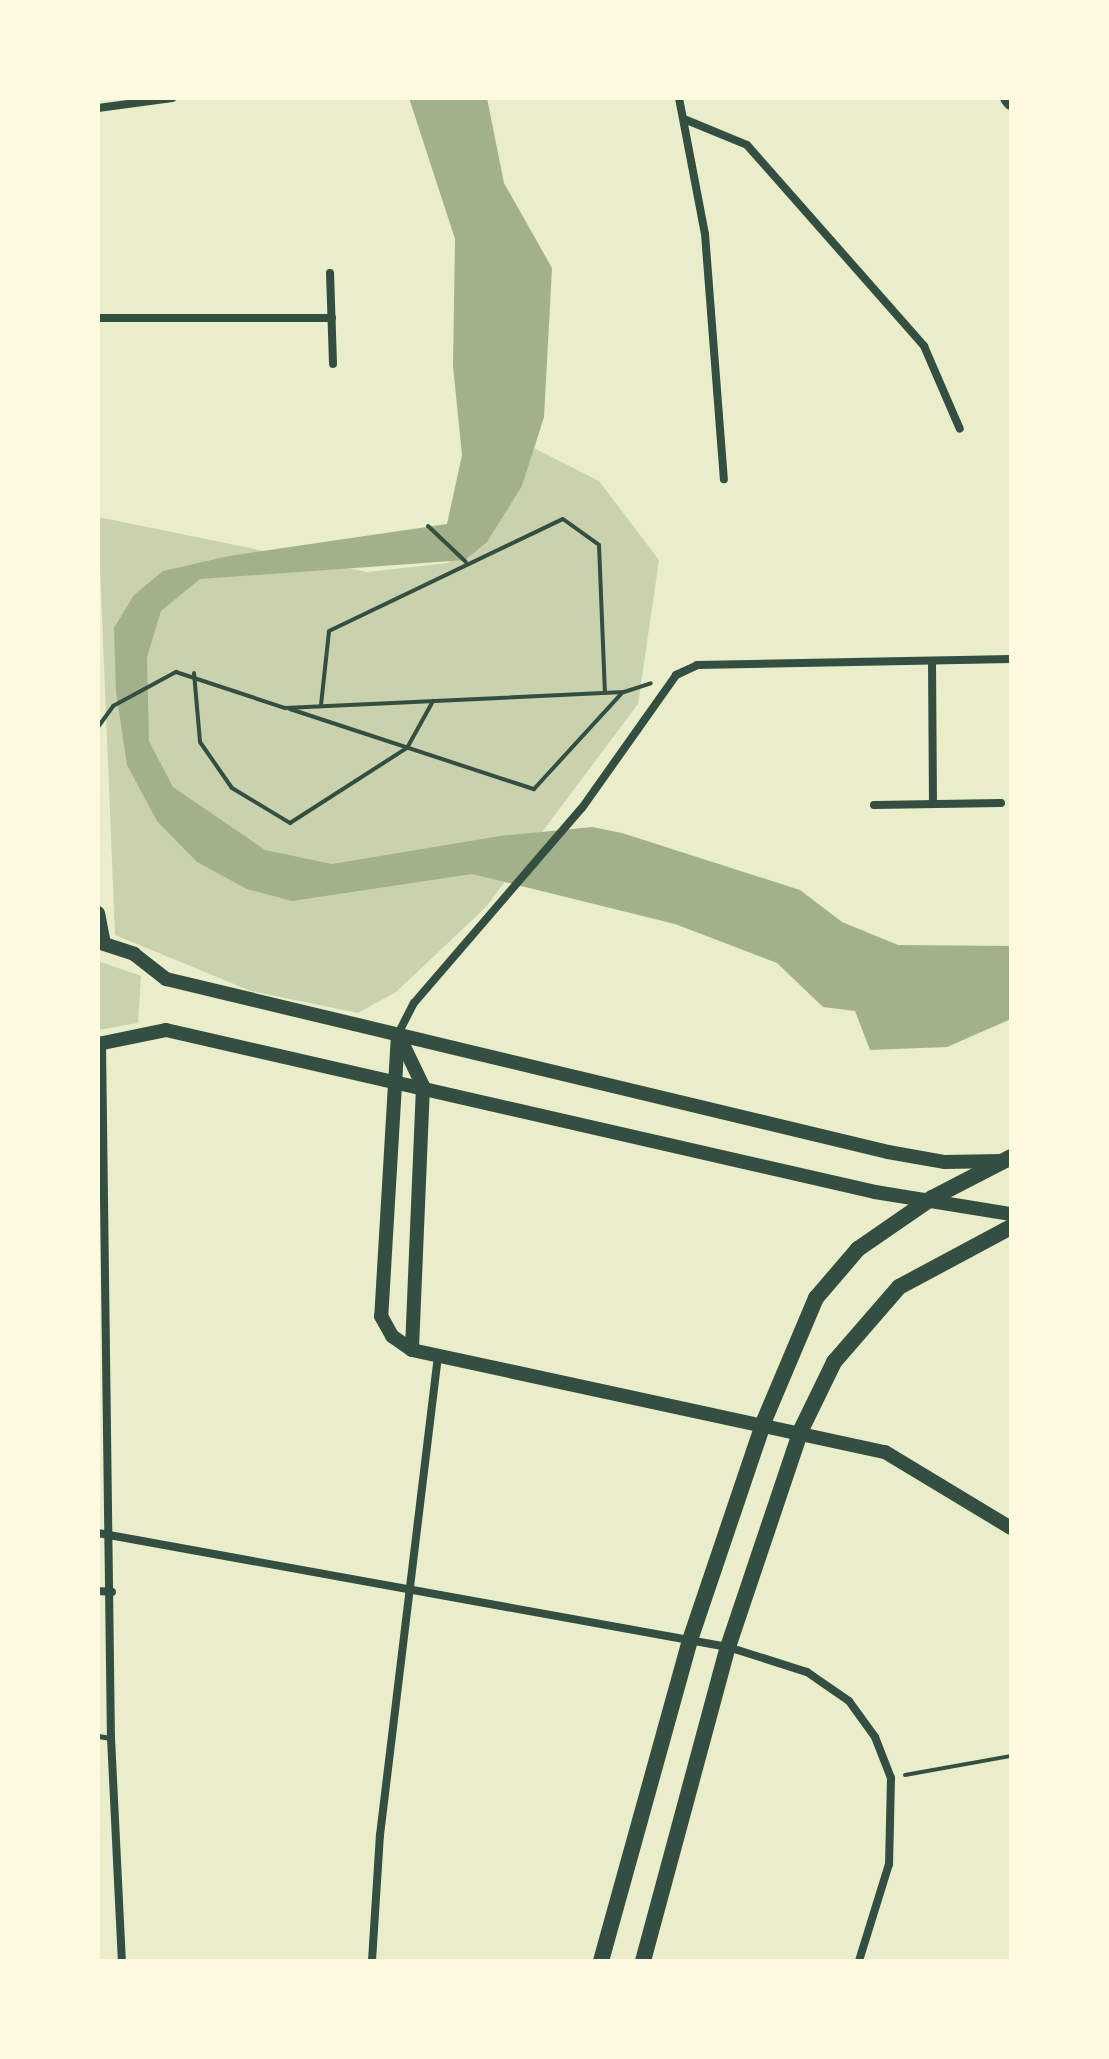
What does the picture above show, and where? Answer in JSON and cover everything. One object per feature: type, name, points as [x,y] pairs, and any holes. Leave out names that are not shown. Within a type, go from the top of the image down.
[{"type":"main road","points":[[601,1961],[690,1640],[764,1421],[816,1298],[858,1249],[932,1198],[1006,1159]]},
{"type":"main road","points":[[643,1961],[728,1647],[801,1430],[834,1362],[899,1287],[1011,1227]]},
{"type":"street","points":[[98,108],[172,98]]},
{"type":"street","points":[[679,98],[705,234],[724,479]]},
{"type":"street","points":[[684,119],[747,145],[924,346],[960,429]]},
{"type":"street","points":[[330,273],[333,364]]},
{"type":"street","points":[[98,318],[332,318]]},
{"type":"street","points":[[1011,659],[697,665],[676,675],[582,808],[501,908],[414,1003],[398,1034],[381,1316],[392,1336],[412,1350],[764,1421],[885,1452],[1011,1528]]},
{"type":"street","points":[[932,661],[933,804]]},
{"type":"street","points":[[874,805],[1001,803]]},
{"type":"street","points":[[98,913],[101,942],[166,979],[888,1152],[945,1162],[1006,1159]]},
{"type":"street","points":[[122,1961],[111,1738],[114,1532],[102,1282],[100,1044],[166,1030],[423,1086],[875,1192],[932,1198],[1011,1214]]},
{"type":"street","points":[[398,1034],[423,1086],[412,1350]]},
{"type":"street","points":[[372,1961],[438,1355]]},
{"type":"street","points":[[98,1533],[114,1532],[410,1590],[728,1647],[807,1672],[849,1701],[891,1778],[889,1864],[859,1961]]},
{"type":"street","points":[[98,1591],[112,1592]]},
{"type":"lane","points":[[98,1736],[111,1738]]},
{"type":"path","points":[[321,706],[329,631],[466,562],[563,519],[599,545],[605,693]]},
{"type":"path","points":[[428,526],[466,562]]},
{"type":"path","points":[[98,727],[113,706],[176,672],[194,673],[285,708],[534,789],[624,692]]},
{"type":"path","points":[[194,673],[200,742],[232,788],[290,823],[407,748],[433,701]]},
{"type":"path","points":[[285,708],[624,692],[676,675]]},
{"type":"path","points":[[891,1778],[1011,1756]]},
{"type":"shaded area","points":[[409,98],[487,98],[504,183],[552,268],[544,417],[522,486],[487,542],[465,560],[200,579],[161,611],[147,657],[149,741],[173,787],[265,850],[332,864],[500,836],[592,827],[622,833],[800,890],[842,922],[898,945],[1011,946],[1011,1019],[947,1047],[870,1050],[855,1011],[823,1007],[777,963],[675,924],[472,874],[292,901],[247,889],[197,862],[157,821],[127,765],[116,692],[114,628],[134,595],[163,571],[229,556],[447,524],[462,455],[453,366],[455,239]]},
{"type":"shaded area","points":[[534,448],[599,481],[659,560],[638,704],[486,907],[396,992],[358,1013],[251,991],[115,935],[98,517],[367,572],[448,563],[522,486]]},
{"type":"shaded area","points":[[98,961],[141,976],[138,1023],[98,1030]]}]
